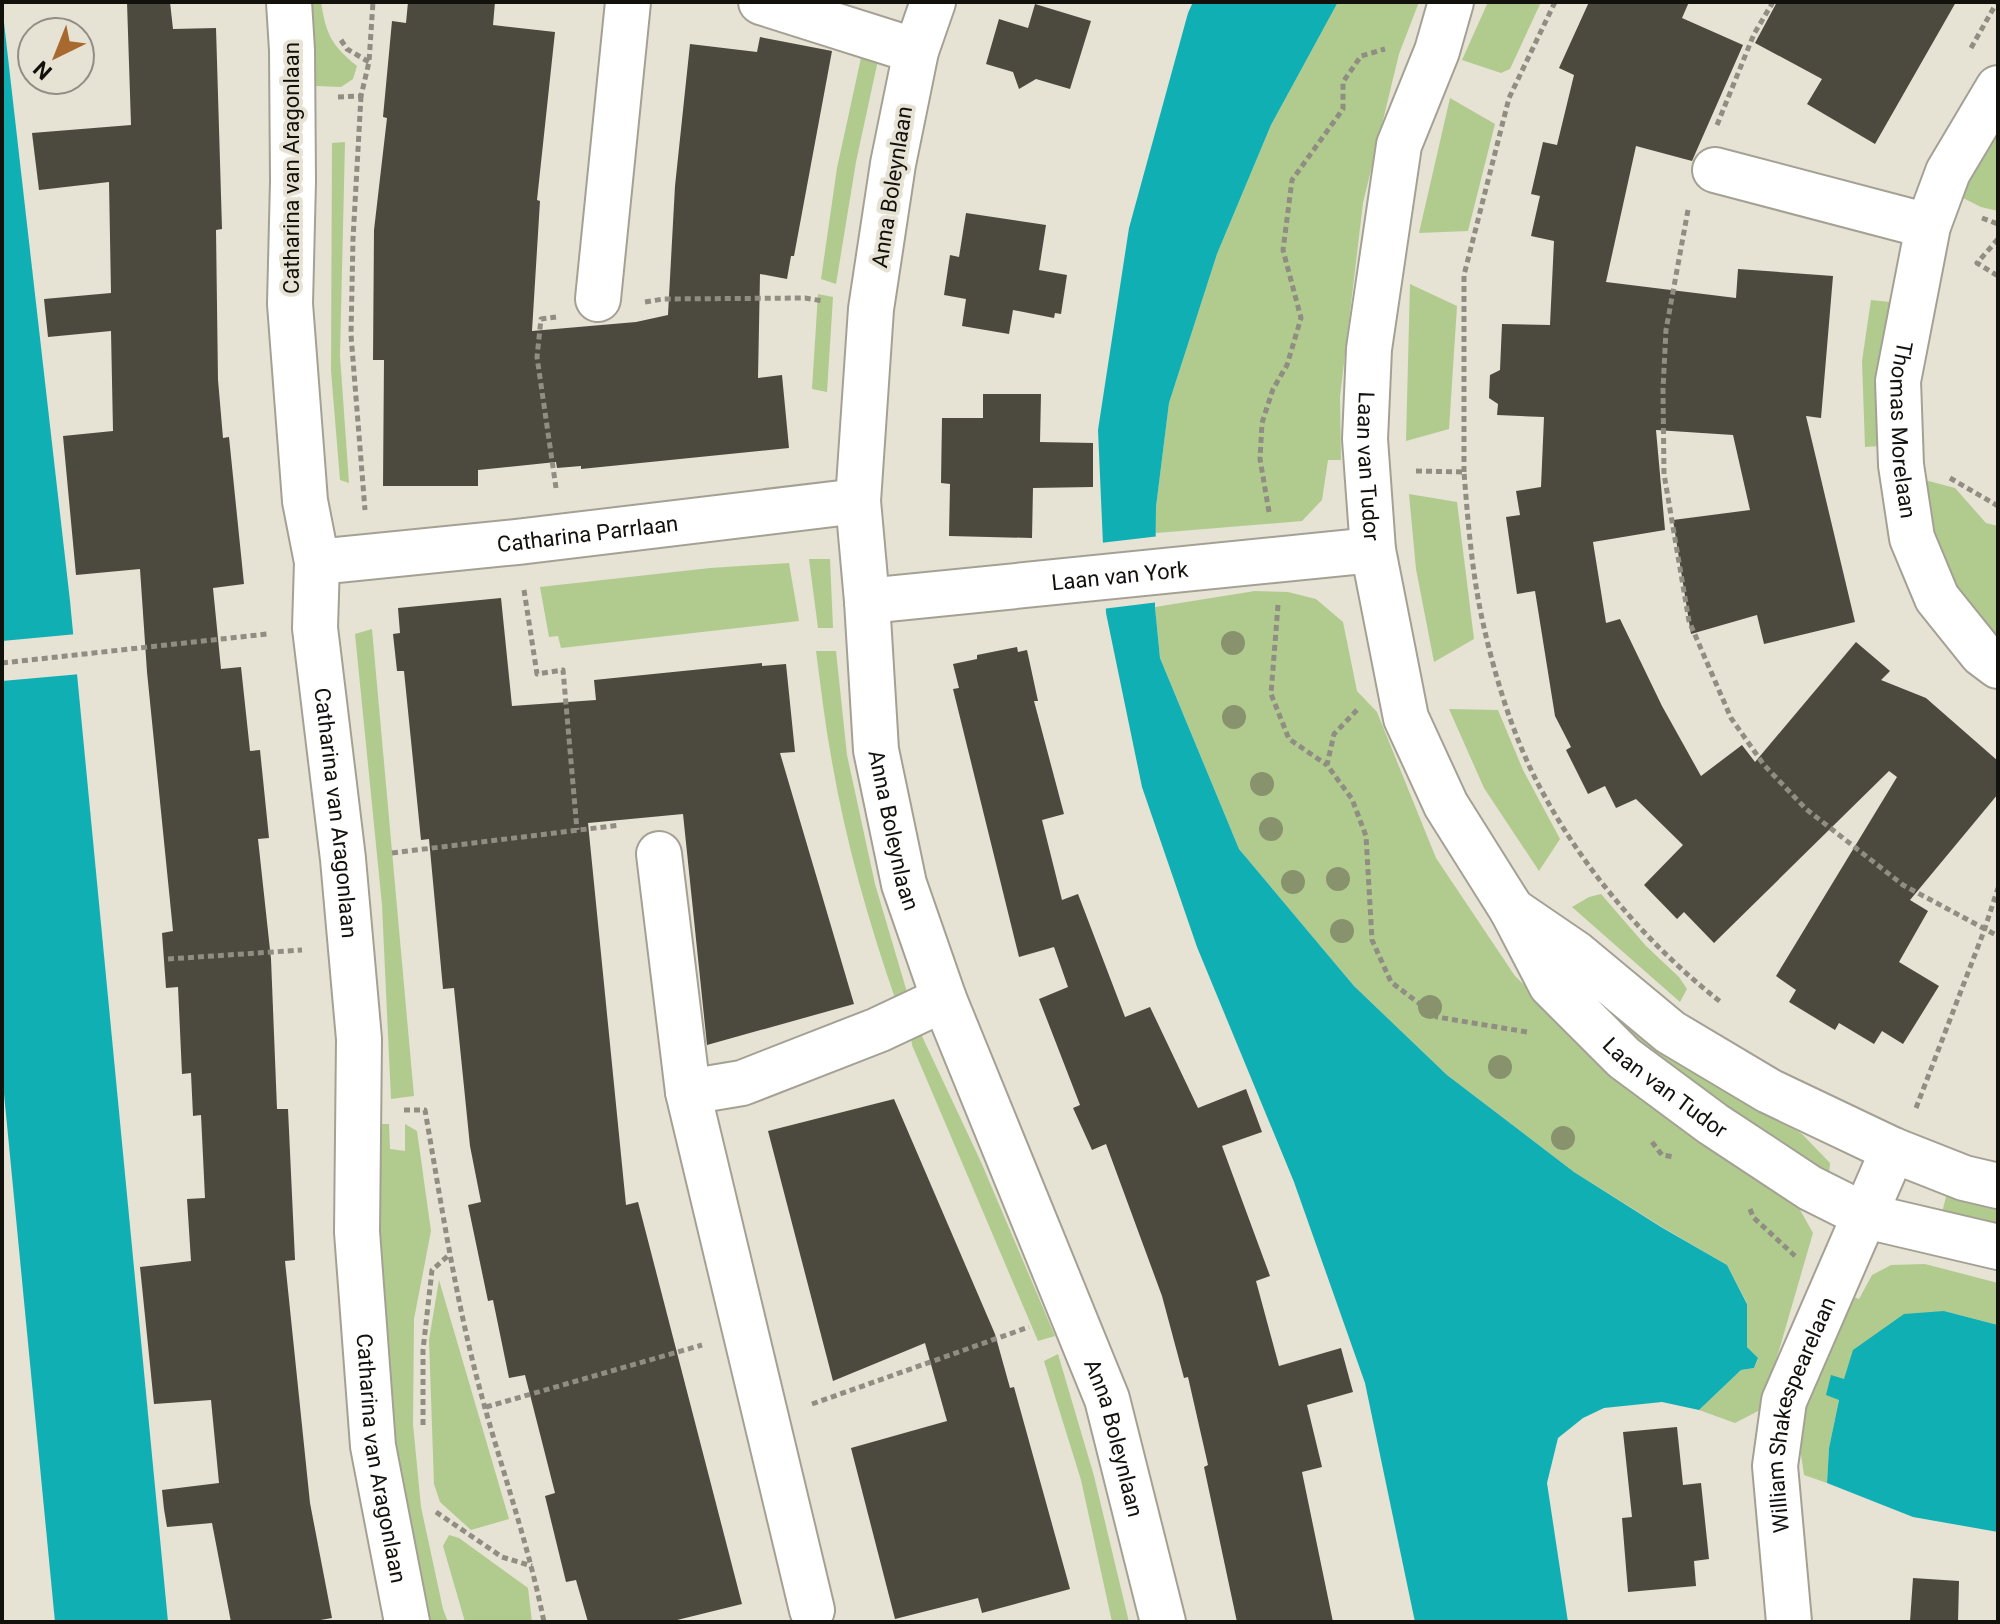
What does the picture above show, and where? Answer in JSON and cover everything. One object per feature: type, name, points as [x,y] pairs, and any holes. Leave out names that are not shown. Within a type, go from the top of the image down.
[{"type":"street","name":"Catharina van Aragonlaan","points":[[289,2],[292,98],[290,304],[305,501],[317,562],[315,628],[343,859],[359,1039],[357,1232],[373,1446],[407,1622]]},
{"type":"street","points":[[602,306],[628,2]]},
{"type":"street","points":[[761,2],[916,51]]},
{"type":"street","name":"Anna Boleynlaan","points":[[933,2],[916,51],[893,164],[871,309],[858,501],[876,750],[904,884],[944,999],[1107,1399],[1163,1622]]},
{"type":"street","name":"Laan van Tudor","points":[[1451,2],[1437,51],[1399,145],[1369,349],[1365,439],[1373,550],[1406,718],[1446,805],[1512,910],[1551,985],[1624,1058],[1713,1124],[1810,1188],[1866,1216],[1998,1247]]},
{"type":"street","name":"Thomas Morelaan","points":[[1998,88],[1948,172],[1928,226],[1898,381],[1901,465],[1912,538],[1937,598],[1982,654],[1998,666]]},
{"type":"street","points":[[1703,186],[1928,226]]},
{"type":"street","name":"Catharina Parrlaan","points":[[317,562],[517,542],[858,501]]},
{"type":"street","name":"Laan van York","points":[[867,601],[1201,566],[1273,539],[1373,550]]},
{"type":"street","points":[[659,854],[688,1092],[812,1610]]},
{"type":"street","name":"Laan van Tudor","points":[[1512,910],[1575,953],[1670,1032],[1769,1091],[1903,1133],[1964,1178],[1998,1186]]},
{"type":"street","points":[[688,1092],[742,1083],[878,1030],[944,999]]},
{"type":"street","points":[[1866,1216],[1903,1133]]},
{"type":"street","name":"William Shakespearelaan","points":[[1789,1622],[1775,1466],[1784,1401],[1866,1216]]},
{"type":"path","points":[[366,516],[351,335],[361,96],[369,62],[373,2]]},
{"type":"path","points":[[1555,2],[1509,98],[1464,275],[1464,472],[1482,623],[1511,720],[1543,795],[1589,866],[1638,925],[1729,1008]]},
{"type":"path","points":[[1716,126],[1754,34],[1773,2]]},
{"type":"path","points":[[1327,765],[1289,739],[1271,694],[1277,644],[1273,539],[1260,459],[1262,423],[1273,389],[1287,365],[1301,318],[1283,250],[1292,180],[1343,109],[1343,82],[1361,56],[1398,46],[1437,51]]},
{"type":"path","points":[[292,98],[361,96]]},
{"type":"path","points":[[1703,186],[1666,330],[1663,389],[1664,474],[1689,621],[1731,718],[1764,765],[1806,809],[1903,885],[1998,936]]},
{"type":"path","points":[[1998,239],[1977,263],[1998,276]]},
{"type":"path","points":[[559,537],[557,497],[537,357],[541,319],[602,306],[663,299],[805,298],[871,309]]},
{"type":"path","points":[[1368,471],[1464,472]]},
{"type":"path","points":[[517,542],[537,674],[563,670],[577,830]]},
{"type":"path","points":[[2,663],[315,628]]},
{"type":"path","points":[[343,859],[657,821],[659,854]]},
{"type":"path","points":[[1903,1133],[1984,931],[1998,888]]},
{"type":"path","points":[[168,959],[351,946]]},
{"type":"path","points":[[358,1111],[425,1110],[450,1254],[486,1407],[532,1566],[544,1622]]},
{"type":"path","points":[[423,1428],[423,1350],[432,1270],[450,1254]]},
{"type":"path","points":[[765,1417],[834,1398],[1071,1311]]},
{"type":"path","points":[[486,1407],[745,1333]]},
{"type":"path","points":[[432,1521],[429,1506],[502,1557],[532,1566]]},
{"type":"green space","points":[[312,2],[321,2],[331,38],[357,66],[353,79],[341,87],[316,86]]},
{"type":"green space","points":[[1338,2],[1419,2],[1399,54],[1363,203],[1340,397],[1341,460],[1328,460],[1322,500],[1302,521],[1156,533],[1156,507],[1169,403],[1217,254],[1271,125]]},
{"type":"green space","points":[[1488,2],[1541,2],[1510,69],[1501,73],[1462,60]]},
{"type":"green space","points":[[861,58],[878,60],[856,162],[836,284],[821,279],[837,168]]},
{"type":"green space","points":[[1450,98],[1495,124],[1468,231],[1419,233]]},
{"type":"green space","points":[[1998,120],[1998,211],[1963,198],[1984,145]]},
{"type":"green space","points":[[345,142],[340,356],[349,483],[340,480],[331,371],[332,143]]},
{"type":"green space","points":[[1410,284],[1457,306],[1449,429],[1406,441]]},
{"type":"green space","points":[[818,294],[833,297],[827,392],[812,389]]},
{"type":"green space","points":[[1871,300],[1890,302],[1880,370],[1880,446],[1865,447],[1862,361]]},
{"type":"green space","points":[[1921,479],[1955,488],[1986,523],[1998,526],[1998,638],[1969,611],[1934,548]]},
{"type":"green space","points":[[1409,494],[1457,502],[1474,639],[1434,662],[1416,569]]},
{"type":"green space","points":[[809,559],[830,559],[833,628],[818,628]]},
{"type":"green space","points":[[789,563],[799,621],[561,648],[558,636],[549,637],[540,587],[710,568]]},
{"type":"green space","points":[[1255,591],[1288,592],[1316,599],[1343,622],[1357,691],[1377,712],[1436,858],[1515,976],[1632,1090],[1794,1199],[1813,1233],[1762,1409],[1735,1423],[1699,1410],[1741,1370],[1754,1368],[1758,1359],[1747,1347],[1747,1303],[1727,1265],[1574,1172],[1447,1075],[1354,986],[1239,849],[1160,658],[1155,607]]},
{"type":"green space","points":[[372,629],[414,1096],[391,1099],[382,905],[355,634]]},
{"type":"green space","points":[[816,651],[836,651],[847,755],[875,884],[909,999],[896,1001],[859,883],[832,762]]},
{"type":"green space","points":[[1449,709],[1498,710],[1523,770],[1560,839],[1539,871],[1484,788]]},
{"type":"green space","points":[[1601,894],[1646,946],[1679,977],[1687,989],[1680,1002],[1572,907]]},
{"type":"green space","points":[[1547,954],[1640,1031],[1802,1134],[1830,1163],[1829,1175],[1624,1038]]},
{"type":"green space","points":[[920,1032],[981,1162],[1055,1336],[1038,1341],[912,1045],[911,1035]]},
{"type":"green space","points":[[374,1124],[389,1124],[390,1149],[405,1151],[405,1124],[417,1131],[431,1231],[414,1319],[413,1424],[421,1507],[448,1622],[425,1622],[394,1449],[377,1279]]},
{"type":"green space","points":[[1948,1189],[1998,1203],[1998,1238],[1939,1224]]},
{"type":"green space","points":[[1925,1264],[1998,1283],[1998,1325],[1944,1311],[1839,1400],[1829,1448],[1827,1483],[1804,1475],[1798,1434],[1838,1311],[1848,1295],[1859,1299],[1872,1275],[1891,1265]]},
{"type":"green space","points":[[439,1280],[509,1519],[471,1530],[440,1502],[434,1484],[429,1340]]},
{"type":"green space","points":[[1058,1354],[1094,1476],[1129,1622],[1112,1622],[1081,1480],[1044,1361]]},
{"type":"green space","points":[[449,1535],[459,1538],[528,1588],[532,1622],[465,1622],[443,1546]]},
{"type":"water","points":[[1193,2],[1338,2],[1271,125],[1217,254],[1169,403],[1156,507],[1155,607],[1160,658],[1239,849],[1354,986],[1447,1075],[1574,1172],[1727,1265],[1747,1304],[1747,1347],[1758,1358],[1754,1368],[1741,1370],[1699,1410],[1662,1402],[1604,1408],[1583,1418],[1558,1438],[1547,1483],[1568,1622],[1415,1622],[1365,1383],[1294,1182],[1197,947],[1142,787],[1106,613],[1098,430],[1129,228]]},
{"type":"water","points":[[2,5],[70,601],[168,1622],[55,1622],[2,1073]]},
{"type":"water","points":[[1944,1311],[1998,1325],[1998,1532],[1913,1517],[1827,1483],[1829,1448],[1839,1400],[1826,1395],[1831,1375],[1844,1379],[1853,1350],[1904,1314]]},
{"type":"pier","points":[[1160,536],[1159,602],[1102,609],[1100,543]]},
{"type":"pier","points":[[77,634],[81,674],[2,681],[2,641]]},
{"type":"building","points":[[127,2],[170,2],[173,29],[216,28],[222,229],[216,230],[218,380],[223,438],[229,437],[244,584],[213,588],[221,669],[241,667],[250,751],[260,750],[269,838],[258,839],[271,959],[277,1109],[288,1109],[295,1260],[285,1261],[310,1503],[332,1618],[309,1622],[231,1622],[212,1523],[167,1527],[164,1509],[162,1490],[219,1483],[211,1400],[154,1404],[140,1267],[191,1261],[187,1199],[205,1198],[201,1115],[193,1116],[191,1073],[182,1074],[178,987],[166,988],[162,933],[173,931],[140,569],[76,575],[63,436],[113,431],[111,331],[48,337],[44,299],[111,293],[109,182],[39,190],[32,133],[131,125]]},
{"type":"building","points":[[408,2],[495,2],[493,25],[555,32],[537,200],[540,201],[532,331],[636,322],[668,315],[675,186],[690,44],[757,52],[760,37],[832,51],[794,256],[791,256],[787,279],[760,274],[758,378],[782,375],[789,448],[581,469],[581,466],[557,468],[556,462],[478,470],[478,486],[383,486],[384,360],[373,360],[374,230],[387,118],[383,117],[392,21],[406,23]]},
{"type":"building","points":[[1589,2],[1689,2],[1682,18],[1743,45],[1692,161],[1636,146],[1606,282],[1736,298],[1738,269],[1833,276],[1821,418],[1806,416],[1855,622],[1764,644],[1757,615],[1691,634],[1673,520],[1750,510],[1733,435],[1656,430],[1665,530],[1593,542],[1606,623],[1620,619],[1662,706],[1701,776],[1742,745],[1755,762],[1856,642],[1890,671],[1881,680],[1926,698],[1998,761],[1998,794],[1910,900],[1928,911],[1899,962],[1939,986],[1903,1044],[1882,1031],[1874,1044],[1839,1023],[1835,1030],[1789,1002],[1796,990],[1776,976],[1897,777],[1889,771],[1714,943],[1684,912],[1677,919],[1644,885],[1683,845],[1636,799],[1616,808],[1605,786],[1588,794],[1566,750],[1571,747],[1555,716],[1535,591],[1517,594],[1506,517],[1520,515],[1516,491],[1541,487],[1544,417],[1497,415],[1498,404],[1489,398],[1490,375],[1500,370],[1502,324],[1550,325],[1554,241],[1531,236],[1540,196],[1531,194],[1543,142],[1557,145],[1574,75],[1559,68]]},
{"type":"building","points":[[1777,2],[1956,2],[1875,144],[1807,104],[1822,79],[1755,43]]},
{"type":"building","points":[[1035,4],[1091,21],[1070,89],[1036,79],[1019,89],[1013,72],[986,64],[999,19],[1028,28]]},
{"type":"building","points":[[966,213],[1046,225],[1039,270],[1067,275],[1061,314],[1055,313],[1054,318],[1013,310],[1009,334],[962,326],[966,299],[944,295],[950,255],[959,257]]},
{"type":"building","points":[[983,394],[1041,394],[1040,442],[1093,443],[1093,487],[1033,488],[1032,538],[949,536],[950,484],[941,483],[942,418],[983,418]]},
{"type":"building","points":[[501,598],[512,706],[596,700],[594,680],[762,663],[762,666],[786,664],[795,752],[780,753],[854,1004],[707,1045],[683,814],[588,823],[626,1205],[638,1202],[742,1604],[669,1622],[588,1622],[576,1580],[566,1582],[545,1496],[555,1493],[525,1375],[509,1378],[493,1300],[488,1301],[468,1205],[481,1202],[470,1146],[454,988],[443,989],[429,839],[421,840],[404,671],[397,671],[393,634],[400,633],[398,608]]},
{"type":"building","points":[[1017,647],[1018,652],[1027,650],[1038,701],[1034,701],[1064,814],[1042,820],[1062,900],[1078,894],[1125,1017],[1150,1007],[1198,1108],[1246,1089],[1262,1132],[1222,1146],[1270,1276],[1256,1281],[1279,1366],[1341,1348],[1353,1392],[1307,1405],[1322,1467],[1302,1472],[1333,1622],[1237,1622],[1188,1377],[1184,1378],[1162,1296],[1106,1144],[1092,1150],[1073,1108],[1080,1105],[1039,999],[1068,987],[1054,947],[1019,957],[953,689],[959,688],[953,664],[977,659],[977,655]]},
{"type":"building","points":[[894,1099],[995,1334],[1010,1388],[1014,1387],[1070,1589],[982,1613],[978,1598],[895,1619],[851,1448],[947,1421],[925,1343],[833,1381],[768,1131]]},
{"type":"building","points":[[1677,1427],[1683,1485],[1701,1483],[1709,1559],[1694,1561],[1696,1586],[1628,1592],[1622,1518],[1632,1517],[1623,1432]]},
{"type":"building","points":[[1913,1578],[1959,1581],[1958,1622],[1910,1622]]}]
